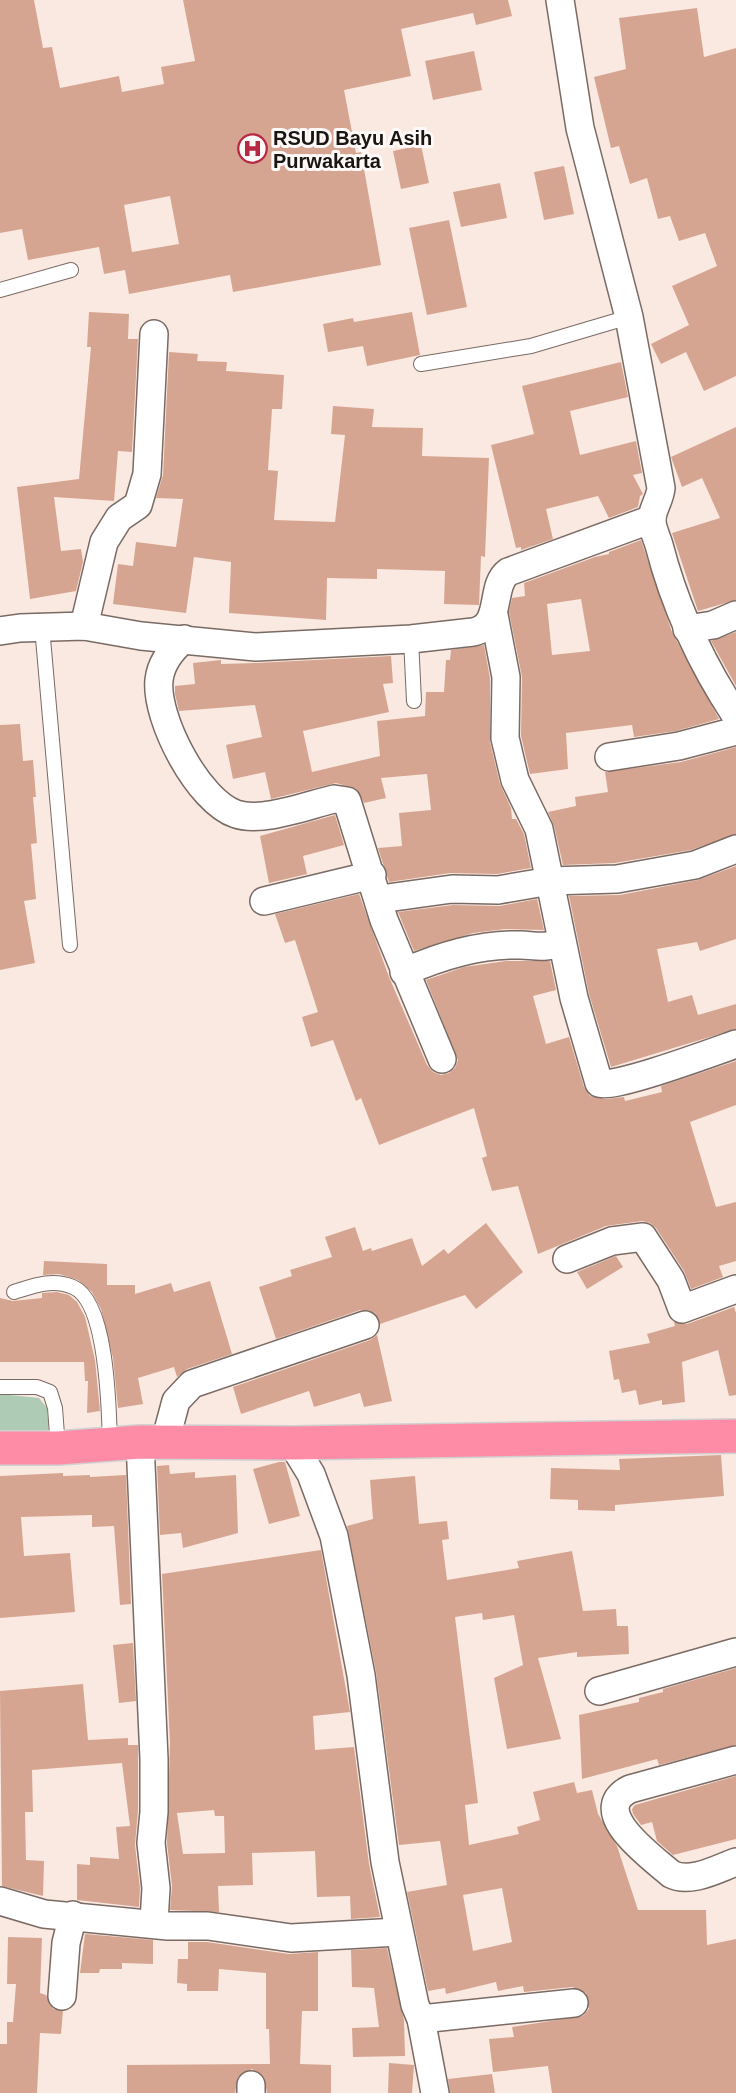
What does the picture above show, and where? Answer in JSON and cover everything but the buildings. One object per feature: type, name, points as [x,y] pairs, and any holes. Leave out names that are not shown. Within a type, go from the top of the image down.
[{"type":"highway","points":[[0,1448],[58,1448],[138,1443],[292,1443],[736,1436]]},
{"type":"street","points":[[560,0],[579,128],[629,317],[661,488],[652,519],[663,563],[687,629],[714,682],[736,716]]},
{"type":"street","points":[[84,626],[104,542],[119,518],[138,505],[147,474],[154,334]]},
{"type":"street","points":[[652,519],[508,572],[502,578],[494,615],[506,677],[505,738],[515,780],[538,829],[561,944],[586,1044],[602,1085],[630,1080],[736,1044]]},
{"type":"street","points":[[0,631],[84,626],[141,636],[256,647],[411,639],[480,631],[494,615]]},
{"type":"street","points":[[687,629],[713,625],[736,615]]},
{"type":"street","points":[[184,639],[171,650],[160,671],[159,689],[167,722],[195,780],[223,807],[235,814],[254,818],[334,799],[347,801],[376,887],[384,920],[442,1059]]},
{"type":"street","points":[[609,758],[679,746],[736,731]]},
{"type":"street","points":[[264,901],[376,887],[498,890],[550,881],[617,879],[695,865],[736,849]]},
{"type":"street","points":[[404,972],[454,952],[522,945],[541,948],[561,944]]},
{"type":"street","points":[[567,1259],[612,1241],[643,1237],[671,1280],[682,1309],[736,1289]]},
{"type":"street","points":[[154,1922],[156,1888],[151,1843],[154,1812],[154,1759],[138,1443],[192,1384],[365,1325]]},
{"type":"street","points":[[292,1443],[311,1474],[334,1536],[361,1675],[374,1790],[398,1932],[415,2005],[421,2019],[435,2093]]},
{"type":"street","points":[[599,1691],[736,1652]]},
{"type":"street","points":[[736,1760],[630,1789],[618,1796],[615,1802],[621,1830],[670,1874],[679,1878],[691,1877],[736,1862]]},
{"type":"street","points":[[0,1901],[28,1911],[154,1922],[168,1926],[208,1926],[291,1938],[398,1932]]},
{"type":"street","points":[[62,1996],[66,1943],[73,1916]]},
{"type":"street","points":[[421,2019],[574,2003]]},
{"type":"lane","points":[[0,290],[71,270]]},
{"type":"lane","points":[[421,364],[531,346],[629,317]]},
{"type":"lane","points":[[42,627],[70,945]]},
{"type":"lane","points":[[411,639],[414,701]]},
{"type":"lane","points":[[14,1292],[44,1282],[62,1284],[73,1287],[88,1302],[138,1443]]},
{"type":"lane","points":[[0,1387],[37,1387],[50,1392],[55,1408],[58,1448]]},
{"type":"green space","points":[[0,1394],[39,1398],[47,1408],[49,1433],[0,1434]]},
{"type":"place","name":"RSUD Bayu Asih Purwakarta","points":[[252,149]]}]
